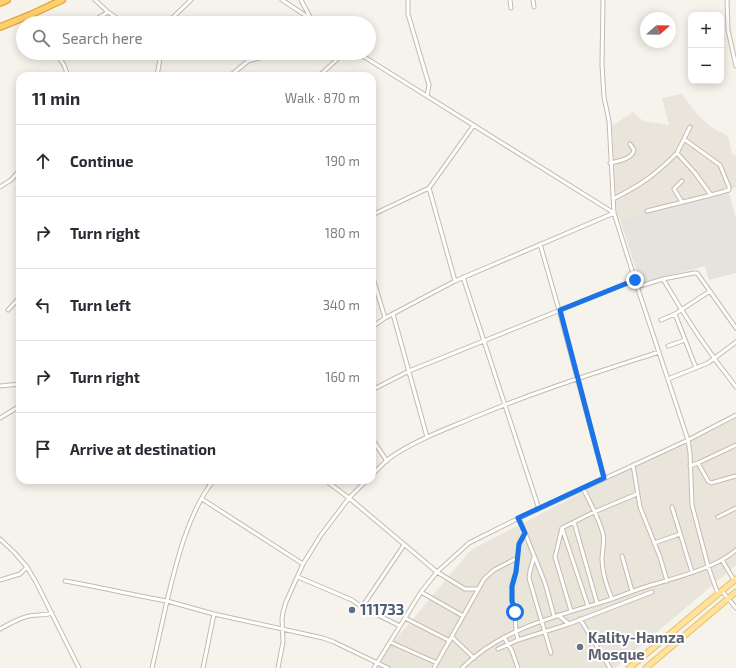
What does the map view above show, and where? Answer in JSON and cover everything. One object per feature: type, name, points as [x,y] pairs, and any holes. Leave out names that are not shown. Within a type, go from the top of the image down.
[{"type":"highway","points":[[0,3],[7,0]]},
{"type":"highway","points":[[30,15],[62,0]]},
{"type":"highway","points":[[0,27],[16,21]]},
{"type":"main road","points":[[629,668],[637,666],[735,579]]},
{"type":"main road","points":[[646,668],[736,592]]},
{"type":"street","points":[[95,0],[114,16]]},
{"type":"street","points":[[174,16],[191,0]]},
{"type":"street","points":[[282,0],[308,16]]},
{"type":"street","points":[[301,0],[310,16]]},
{"type":"street","points":[[408,0],[408,14],[429,84],[427,96]]},
{"type":"street","points":[[510,0],[511,8]]},
{"type":"street","points":[[533,0],[534,7]]},
{"type":"street","points":[[603,0],[602,65],[604,97],[609,121],[610,163],[614,213],[688,440],[692,505],[708,566],[720,592],[729,599],[736,608]]},
{"type":"street","points":[[727,0],[728,30],[736,66]]},
{"type":"street","points":[[101,16],[108,12]]},
{"type":"street","points":[[61,60],[67,72]]},
{"type":"street","points":[[158,72],[160,60]]},
{"type":"street","points":[[235,72],[248,61],[252,60]]},
{"type":"street","points":[[323,72],[336,60]]},
{"type":"street","points":[[369,60],[614,213]]},
{"type":"street","points":[[376,214],[430,188],[474,126]]},
{"type":"street","points":[[613,199],[632,190],[658,172],[677,153],[690,127]]},
{"type":"street","points":[[647,211],[729,190],[723,169],[720,165],[684,139]]},
{"type":"street","points":[[610,163],[624,160],[633,154],[634,150],[630,144]]},
{"type":"street","points":[[677,153],[695,173],[711,195]]},
{"type":"street","points":[[0,187],[11,180],[16,174]]},
{"type":"street","points":[[682,181],[674,189],[682,202]]},
{"type":"street","points":[[430,188],[455,281]]},
{"type":"street","points":[[376,324],[463,277],[614,213]]},
{"type":"street","points":[[540,244],[560,310],[604,478]]},
{"type":"street","points":[[637,287],[663,279],[694,273],[700,276],[736,328]]},
{"type":"street","points":[[463,277],[539,509]]},
{"type":"street","points":[[663,279],[714,359],[736,387]]},
{"type":"street","points":[[376,388],[409,371],[635,280]]},
{"type":"street","points":[[376,289],[385,318]]},
{"type":"street","points":[[661,320],[682,310],[710,291]]},
{"type":"street","points":[[8,310],[16,301]]},
{"type":"street","points":[[393,314],[427,437]]},
{"type":"street","points":[[675,314],[696,368]]},
{"type":"street","points":[[668,346],[685,340]]},
{"type":"street","points":[[668,379],[714,359],[736,342]]},
{"type":"street","points":[[376,471],[386,461],[402,450],[427,437],[505,405],[577,378],[659,352]]},
{"type":"street","points":[[0,386],[16,384]]},
{"type":"street","points":[[0,418],[16,408]]},
{"type":"street","points":[[374,668],[421,592],[437,572],[469,543],[518,518],[688,440],[736,415]]},
{"type":"street","points":[[376,445],[386,461]]},
{"type":"street","points":[[690,466],[736,446]]},
{"type":"street","points":[[698,463],[709,482],[714,483],[736,476]]},
{"type":"street","points":[[633,465],[637,494],[642,515],[667,580]]},
{"type":"street","points":[[158,668],[152,667],[176,564],[196,509],[211,484]]},
{"type":"street","points":[[330,484],[437,572],[465,589],[478,589]]},
{"type":"street","points":[[278,668],[283,642],[282,619],[286,602],[303,564],[321,535],[349,498],[363,484]]},
{"type":"street","points":[[584,488],[603,535],[603,568],[612,599]]},
{"type":"street","points":[[571,611],[555,557],[562,528],[594,512],[637,494]]},
{"type":"street","points":[[202,499],[303,564]]},
{"type":"street","points":[[672,507],[692,572]]},
{"type":"street","points":[[718,517],[736,508]]},
{"type":"street","points":[[518,518],[545,583],[556,616],[569,624]]},
{"type":"street","points":[[574,522],[597,603]]},
{"type":"street","points":[[562,528],[588,606]]},
{"type":"street","points":[[518,640],[512,594],[519,544],[525,533]]},
{"type":"street","points":[[654,544],[680,534]]},
{"type":"street","points":[[0,539],[27,567],[79,668]]},
{"type":"street","points":[[362,607],[404,545]]},
{"type":"street","points":[[462,668],[488,647],[516,631],[542,620],[612,599],[692,572],[722,560],[736,550]]},
{"type":"street","points":[[622,556],[632,591]]},
{"type":"street","points":[[434,668],[484,580],[494,570],[518,558]]},
{"type":"street","points":[[534,558],[529,578],[551,653]]},
{"type":"street","points":[[722,560],[735,579]]},
{"type":"street","points":[[0,580],[20,574],[27,567]]},
{"type":"street","points":[[298,577],[352,600],[362,607],[400,626]]},
{"type":"street","points":[[65,581],[167,601],[214,614],[323,638],[378,662],[388,668]]},
{"type":"street","points":[[421,592],[463,616]]},
{"type":"street","points":[[498,649],[518,640],[569,624],[652,592]]},
{"type":"street","points":[[0,629],[30,615],[45,615],[52,613]]},
{"type":"street","points":[[203,668],[214,614]]},
{"type":"street","points":[[405,618],[451,639],[474,658]]},
{"type":"street","points":[[580,620],[610,668]]},
{"type":"street","points":[[504,637],[512,651],[518,668]]},
{"type":"street","points":[[390,642],[438,663]]},
{"type":"shaded area","points":[[682,94],[697,114],[711,127],[728,136],[732,154],[736,156],[736,187],[731,189],[729,193],[620,219],[617,217],[612,126],[633,112],[643,121],[669,125],[662,98]]},
{"type":"shaded area","points":[[729,193],[736,219],[736,273],[709,280],[705,266],[640,283],[620,219]]},
{"type":"shaded area","points":[[736,413],[736,565],[615,668],[373,668],[471,550]]},
{"type":"place","name":"111733","points":[[352,610]]},
{"type":"place","name":"Kality-Hamza Mosque","points":[[580,647]]},
{"type":"route","points":[[515,612],[512,601],[512,586],[516,572],[519,544],[525,533],[518,518],[604,478],[560,310],[635,280]]}]
